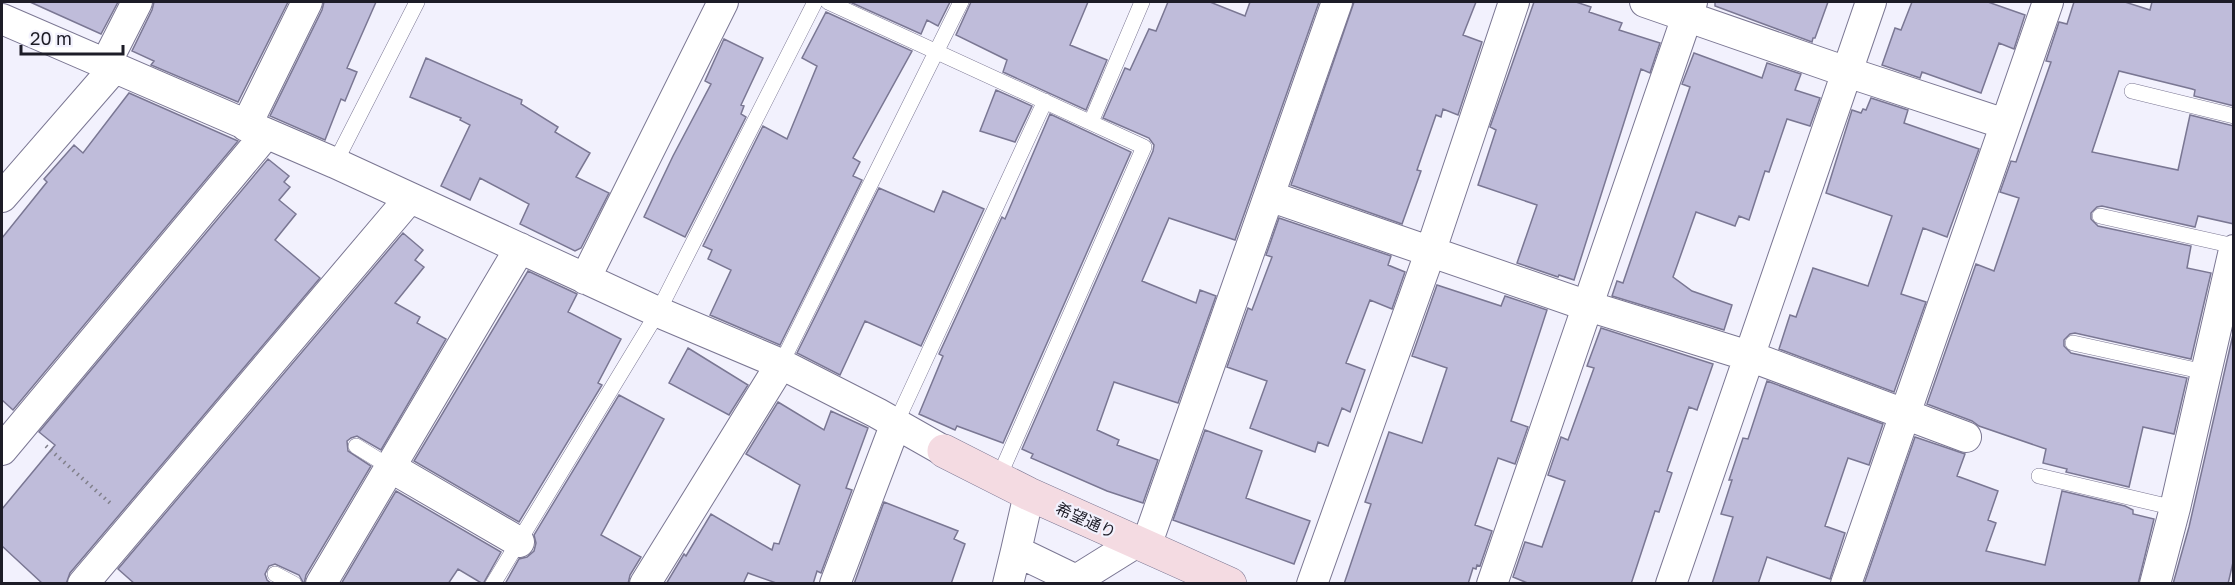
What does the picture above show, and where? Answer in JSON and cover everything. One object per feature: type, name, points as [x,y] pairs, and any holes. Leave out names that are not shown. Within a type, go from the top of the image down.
[{"type":"street","points":[[2,197],[111,65],[137,2]]},
{"type":"street","points":[[2,450],[256,130],[307,2]]},
{"type":"street","points":[[585,279],[723,2]]},
{"type":"street","points":[[1016,551],[1076,580],[1142,544],[1269,196],[1336,2]]},
{"type":"street","points":[[1312,584],[1431,250],[1514,2]]},
{"type":"street","points":[[1645,2],[1689,9],[1847,72],[2005,124]]},
{"type":"street","points":[[1671,584],[1871,2]]},
{"type":"street","points":[[1846,584],[2048,2]]},
{"type":"street","points":[[1492,584],[1689,9]]},
{"type":"street","points":[[2,19],[335,164],[658,312],[781,364],[896,423],[944,451]]},
{"type":"street","points":[[1269,196],[1588,306],[1749,356],[1966,437]]},
{"type":"street","points":[[83,584],[409,199]]},
{"type":"street","points":[[321,584],[520,248]]},
{"type":"street","points":[[2156,584],[2234,250]]},
{"type":"street","points":[[645,584],[781,364]]},
{"type":"street","points":[[835,584],[896,423]]},
{"type":"street","name":"希望通り","points":[[944,451],[1029,494],[1230,584]]},
{"type":"street","points":[[390,467],[519,542]]},
{"type":"street","points":[[1008,584],[1029,494]]},
{"type":"lane","points":[[335,164],[417,2]]},
{"type":"lane","points":[[494,584],[658,312],[815,2]]},
{"type":"lane","points":[[828,2],[1144,147],[998,479]]},
{"type":"lane","points":[[781,364],[961,2]]},
{"type":"lane","points":[[1091,123],[1142,2]]},
{"type":"lane","points":[[2132,91],[2234,116]]},
{"type":"lane","points":[[896,423],[1045,101]]},
{"type":"lane","points":[[2100,216],[2234,246]]},
{"type":"lane","points":[[2073,343],[2205,372]]},
{"type":"lane","points":[[356,446],[390,467]]},
{"type":"lane","points":[[2039,476],[2175,508]]},
{"type":"lane","points":[[275,574],[294,584]]},
{"type":"path","points":[[22,424],[133,523]]},
{"type":"building","points":[[30,2],[118,2],[101,34]]},
{"type":"building","points":[[154,2],[288,2],[238,102],[151,65],[154,61],[132,51]]},
{"type":"building","points":[[324,2],[376,2],[347,68],[357,72],[345,101],[341,99],[325,140],[270,116]]},
{"type":"building","points":[[850,2],[950,2],[938,26],[927,20],[921,34]]},
{"type":"building","points":[[971,2],[1088,2],[1070,45],[1107,60],[1086,110],[1003,72],[1007,60],[956,35]]},
{"type":"building","points":[[1168,2],[1210,2],[1245,16],[1250,2],[1319,2],[1235,240],[1169,218],[1142,281],[1196,303],[1200,290],[1216,296],[1178,403],[1114,382],[1097,430],[1119,440],[1117,445],[1158,460],[1143,503],[1107,491],[1031,458],[1033,454],[1022,449],[1153,151],[1154,145],[1149,138],[1103,118],[1125,68],[1130,70],[1149,29],[1156,31]]},
{"type":"building","points":[[1354,2],[1476,2],[1463,35],[1482,42],[1458,115],[1443,109],[1441,117],[1436,115],[1417,170],[1421,171],[1402,224],[1291,185]]},
{"type":"building","points":[[1534,2],[1576,2],[1591,7],[1589,12],[1622,23],[1619,30],[1660,43],[1650,73],[1641,69],[1574,280],[1517,263],[1537,205],[1478,185],[1496,130],[1490,127]]},
{"type":"building","points":[[1715,2],[1828,2],[1812,42],[1715,6]]},
{"type":"building","points":[[1912,2],[1988,2],[2025,15],[2014,49],[1999,43],[1981,93],[1922,72],[1920,78],[1882,65],[1895,28],[1901,30]]},
{"type":"building","points":[[2074,2],[2125,2],[2150,10],[2152,2],[2234,2],[2234,106],[2194,96],[2195,90],[2192,89],[2119,71],[2092,152],[2178,170],[2190,115],[2234,126],[2234,224],[2198,216],[2195,227],[2102,206],[2097,207],[2091,213],[2091,219],[2098,226],[2191,246],[2187,268],[2211,273],[2191,359],[2075,333],[2070,334],[2064,340],[2064,346],[2071,353],[2187,378],[2174,434],[2143,427],[2129,487],[2066,472],[2067,469],[2043,463],[2046,449],[1979,426],[1972,421],[1927,404],[1976,264],[1994,271],[2019,198],[2000,192],[2011,161],[2016,162],[2051,62],[2046,61],[2059,22],[2067,24]]},
{"type":"building","points":[[826,12],[912,51],[853,158],[860,162],[853,176],[862,180],[780,345],[710,315],[731,270],[708,259],[712,250],[703,246],[763,126],[787,139],[817,66],[802,58]]},
{"type":"building","points":[[724,39],[763,58],[741,105],[744,106],[741,114],[746,117],[685,237],[644,217],[711,84],[705,81]]},
{"type":"building","points":[[1694,53],[1762,78],[1767,63],[1801,74],[1795,90],[1820,98],[1810,126],[1787,119],[1769,172],[1765,171],[1749,220],[1739,216],[1735,226],[1696,212],[1673,277],[1692,291],[1732,305],[1724,330],[1612,296],[1617,281],[1623,283],[1690,87],[1682,84]]},
{"type":"building","points":[[426,58],[522,100],[521,104],[558,127],[555,132],[590,153],[576,177],[609,193],[581,248],[575,251],[520,224],[529,204],[480,178],[470,200],[441,186],[470,125],[460,120],[461,118],[410,97]]},
{"type":"building","points":[[996,90],[1032,106],[1015,142],[980,131]]},
{"type":"building","points":[[129,93],[238,141],[13,410],[2,400],[2,238],[47,182],[44,179],[74,145],[83,153]]},
{"type":"building","points":[[1871,98],[1908,110],[1904,123],[1979,149],[1947,237],[1923,228],[1901,294],[1926,302],[1894,392],[1779,349],[1790,315],[1796,317],[1813,268],[1868,286],[1892,216],[1826,193],[1852,110],[1861,113],[1863,109],[1866,110]]},
{"type":"building","points":[[1050,114],[1131,152],[1003,443],[957,426],[955,430],[919,414],[943,356],[939,354],[1002,217],[1005,219]]},
{"type":"building","points":[[268,159],[289,176],[284,182],[290,187],[279,200],[296,214],[275,240],[320,278],[70,573],[66,584],[43,584],[2,546],[2,509],[55,445],[39,432]]},
{"type":"building","points":[[879,188],[934,212],[943,191],[984,209],[921,346],[865,321],[840,375],[797,353]]},
{"type":"building","points":[[1279,218],[1391,256],[1388,265],[1405,272],[1392,309],[1370,300],[1346,363],[1365,370],[1350,412],[1342,408],[1328,446],[1318,442],[1315,452],[1250,428],[1267,381],[1227,367],[1248,308],[1252,310],[1272,257],[1266,255]]},
{"type":"building","points":[[403,233],[423,250],[415,260],[424,267],[395,303],[420,317],[417,323],[446,339],[381,450],[357,436],[347,441],[348,451],[371,466],[306,575],[304,584],[299,575],[275,564],[269,566],[265,574],[267,580],[272,584],[135,584],[118,569]]},
{"type":"building","points":[[528,271],[577,294],[568,312],[621,339],[598,383],[602,385],[519,522],[414,461]]},
{"type":"building","points":[[1437,285],[1501,306],[1505,296],[1547,310],[1511,421],[1528,427],[1515,464],[1498,458],[1475,525],[1492,531],[1480,566],[1473,568],[1468,584],[1344,584],[1371,504],[1365,502],[1389,432],[1422,443],[1447,368],[1412,356]]},
{"type":"building","points":[[1601,328],[1713,364],[1697,410],[1689,407],[1667,471],[1672,473],[1659,512],[1655,511],[1631,584],[1530,584],[1513,577],[1525,542],[1542,547],[1565,481],[1548,475],[1561,437],[1568,440],[1594,368],[1587,366]]},
{"type":"building","points":[[2234,330],[2234,558],[2228,584],[2173,584],[2189,527]]},
{"type":"building","points":[[688,348],[748,385],[729,415],[669,383]]},
{"type":"building","points":[[1767,381],[1883,424],[1869,465],[1848,458],[1825,526],[1845,533],[1830,579],[1767,557],[1758,584],[1712,584],[1733,517],[1721,514],[1732,480],[1729,480],[1743,438],[1748,439]]},
{"type":"building","points":[[619,395],[664,419],[601,535],[641,557],[630,575],[628,584],[505,584],[519,559],[527,557],[534,551],[536,543],[534,535]]},
{"type":"building","points":[[778,402],[824,430],[831,411],[868,428],[846,488],[852,490],[821,573],[817,571],[813,584],[779,584],[748,573],[743,584],[666,584],[711,514],[772,550],[774,543],[779,544],[800,485],[746,454]]},
{"type":"building","points":[[1205,430],[1262,451],[1246,498],[1310,521],[1294,564],[1173,520]]},
{"type":"building","points":[[1915,437],[1965,454],[1957,476],[1998,491],[1988,520],[1996,523],[1986,551],[2045,565],[2062,491],[2125,506],[2133,510],[2133,514],[2154,519],[2138,584],[1864,584]]},
{"type":"building","points":[[396,491],[501,552],[483,584],[458,569],[448,584],[341,584]]},
{"type":"building","points":[[884,502],[958,531],[954,539],[965,544],[951,584],[854,584]]}]
